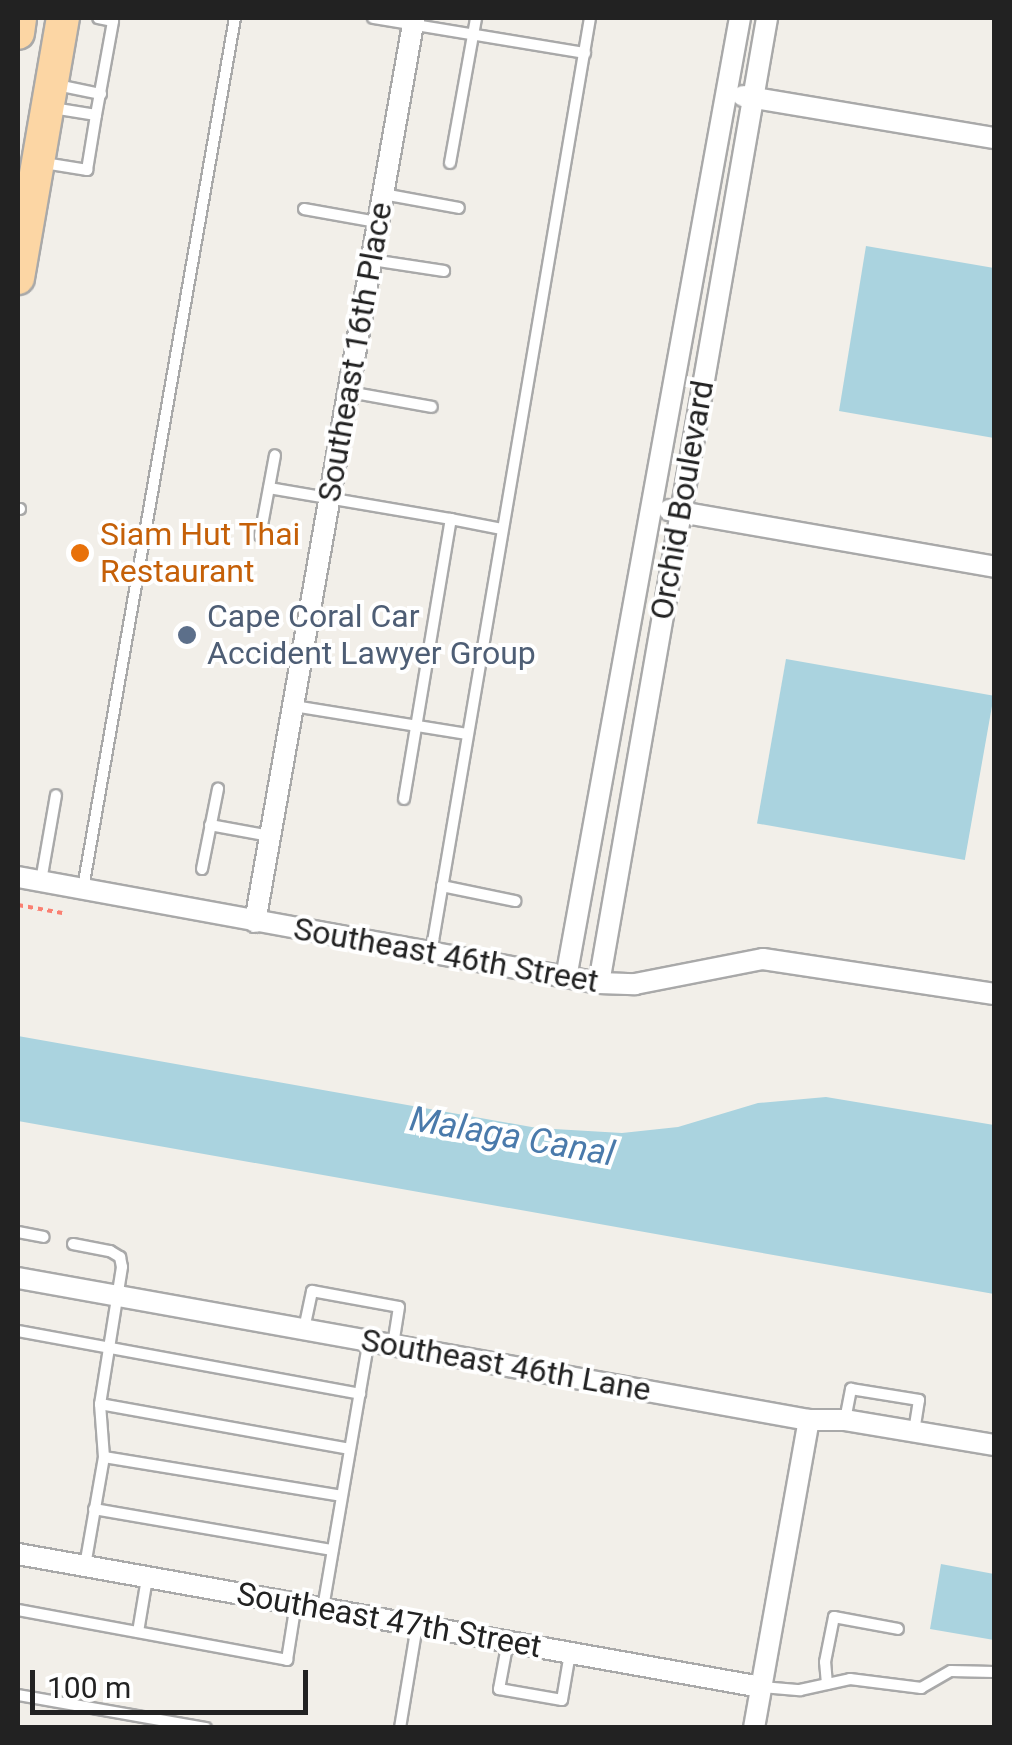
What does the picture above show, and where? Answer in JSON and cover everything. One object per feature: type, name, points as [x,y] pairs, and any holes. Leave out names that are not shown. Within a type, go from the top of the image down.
[{"type":"main road","points":[[18,33],[20,18]]},
{"type":"main road","points":[[18,278],[63,18]]},
{"type":"street","name":"Orchid Boulevard","points":[[566,978],[740,18]]},
{"type":"street","name":"Orchid Boulevard","points":[[599,982],[767,18]]},
{"type":"street","name":"Southeast 16th Place","points":[[255,922],[413,21]]},
{"type":"street","points":[[726,93],[994,138]]},
{"type":"street","points":[[653,507],[994,567]]},
{"type":"street","name":"Southeast 46th Street","points":[[18,876],[599,982],[635,984],[763,958],[994,994]]},
{"type":"street","name":"Southeast 46th Lane","points":[[18,1278],[809,1420],[845,1420],[994,1445]]},
{"type":"street","points":[[754,1728],[809,1420]]},
{"type":"street","name":"Southeast 47th Street","points":[[18,1554],[761,1686]]},
{"type":"lane","points":[[38,162],[87,170],[113,20],[98,18]]},
{"type":"lane","points":[[83,889],[236,18]]},
{"type":"lane","points":[[373,18],[413,21],[586,53]]},
{"type":"lane","points":[[450,163],[476,18]]},
{"type":"lane","points":[[430,954],[590,18]]},
{"type":"lane","points":[[49,96],[101,94]]},
{"type":"lane","points":[[49,96],[96,115]]},
{"type":"lane","points":[[382,194],[459,208]]},
{"type":"lane","points":[[304,210],[378,222]]},
{"type":"lane","points":[[371,260],[444,271]]},
{"type":"lane","points":[[348,392],[432,407]]},
{"type":"lane","points":[[260,536],[275,455]]},
{"type":"lane","points":[[269,488],[502,529]]},
{"type":"lane","points":[[404,798],[450,519]]},
{"type":"lane","points":[[293,706],[468,734]]},
{"type":"lane","points":[[202,869],[218,789]]},
{"type":"lane","points":[[41,881],[56,795]]},
{"type":"lane","points":[[210,825],[270,836]]},
{"type":"lane","points":[[442,886],[515,900]]},
{"type":"lane","points":[[18,1232],[44,1237]]},
{"type":"lane","points":[[72,1244],[120,1256],[100,1404],[104,1457],[85,1566]]},
{"type":"lane","points":[[304,1329],[312,1291],[399,1306],[394,1345]]},
{"type":"lane","points":[[18,1331],[360,1394]]},
{"type":"lane","points":[[323,1608],[369,1340]]},
{"type":"lane","points":[[845,1420],[851,1389],[918,1400],[914,1430]]},
{"type":"lane","points":[[100,1404],[350,1449]]},
{"type":"lane","points":[[104,1457],[341,1496]]},
{"type":"lane","points":[[94,1509],[332,1550]]},
{"type":"lane","points":[[138,1632],[148,1577]]},
{"type":"lane","points":[[18,1610],[287,1660],[296,1604]]},
{"type":"lane","points":[[826,1684],[834,1617],[898,1629]]},
{"type":"lane","points":[[400,1728],[417,1625]]},
{"type":"lane","points":[[508,1641],[499,1689],[562,1700],[570,1652]]},
{"type":"lane","points":[[761,1686],[788,1691],[869,1680],[922,1688],[951,1671],[994,1672]]},
{"type":"lane","points":[[18,1695],[206,1728]]},
{"type":"path","points":[[18,906],[62,913]]},
{"type":"water","points":[[866,246],[994,268],[994,438],[839,411]]},
{"type":"water","points":[[786,659],[994,696],[965,860],[757,823]]},
{"type":"water","name":"Malaga Canal","points":[[18,1036],[537,1128],[622,1133],[678,1127],[758,1103],[826,1097],[994,1125],[994,1294],[18,1121]]},
{"type":"water","points":[[941,1564],[994,1574],[994,1640],[930,1629]]},
{"type":"place","name":"Siam Hut Thai Restaurant","points":[[80,553]]},
{"type":"place","name":"Cape Coral Car Accident Lawyer Group","points":[[187,635]]}]
